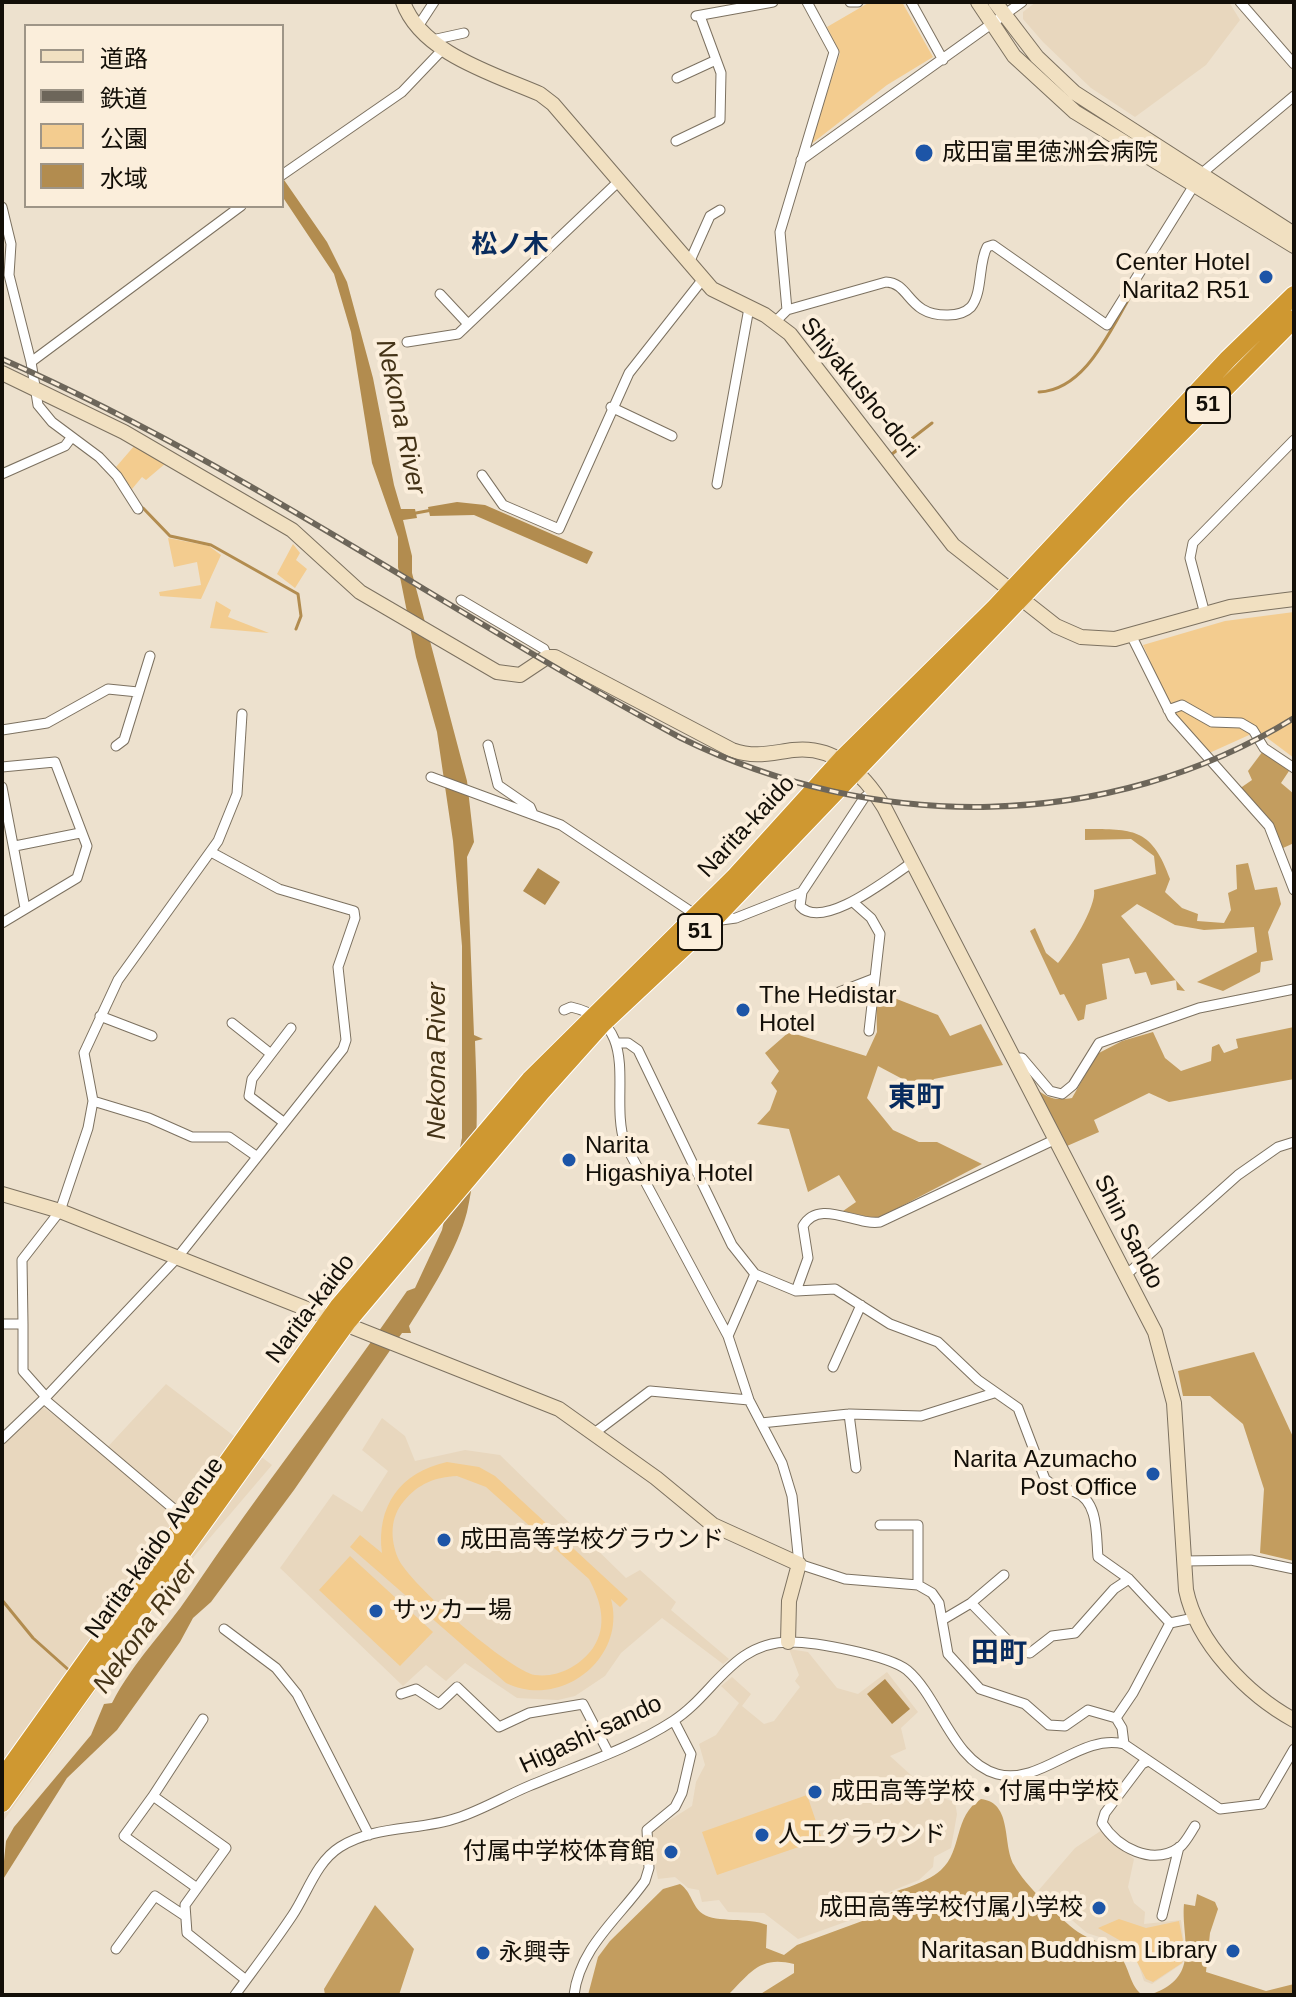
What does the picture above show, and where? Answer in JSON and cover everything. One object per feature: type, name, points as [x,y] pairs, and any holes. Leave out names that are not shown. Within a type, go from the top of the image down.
[{"type":"highway","name":"Narita-kaido","points":[[1016,595],[1228,359],[1294,295]]},
{"type":"highway","name":"Narita-kaido","points":[[347,1322],[353,1302],[536,1086],[598,1020],[704,918],[849,764],[1294,319]]},
{"type":"highway","name":"Narita-kaido Avenue","points":[[2,1779],[189,1521],[347,1322]]},
{"type":"highway","name":"Narita-kaido Avenue","points":[[2,1803],[347,1322]]},
{"type":"street","name":"Shiyakusho-dori","points":[[403,2],[417,28],[438,44],[540,94],[703,279],[725,297],[749,308],[781,315],[790,334],[953,545],[971,563],[1072,634],[1102,639],[1131,635],[1205,614],[1294,599]]},
{"type":"street","points":[[417,28],[434,2]]},
{"type":"street","points":[[676,141],[719,123],[723,85],[698,16],[773,2]]},
{"type":"street","points":[[807,2],[834,52],[780,232],[781,315],[886,282],[900,287],[920,310],[958,314],[973,302],[983,254],[987,247],[993,245],[1107,325],[1196,180],[1294,96]]},
{"type":"street","points":[[850,2],[858,2]]},
{"type":"street","points":[[911,2],[943,60]]},
{"type":"street","points":[[978,2],[1075,93],[1294,246]]},
{"type":"street","points":[[995,2],[997,20]]},
{"type":"street","points":[[801,160],[1022,2]]},
{"type":"street","points":[[1240,2],[1294,64]]},
{"type":"street","points":[[284,173],[402,92],[438,44],[464,33]]},
{"type":"street","points":[[677,78],[716,60]]},
{"type":"street","points":[[1196,180],[1294,234]]},
{"type":"street","points":[[407,342],[458,334],[619,181]]},
{"type":"street","points":[[2,207],[11,244],[9,275],[31,362],[38,405],[71,438],[99,457],[117,476],[138,509]]},
{"type":"street","points":[[31,362],[238,208]]},
{"type":"street","points":[[689,263],[710,216],[720,210]]},
{"type":"street","points":[[482,475],[503,505],[559,529],[611,407],[644,351],[703,279]]},
{"type":"street","points":[[440,294],[468,324]]},
{"type":"street","points":[[717,484],[749,308]]},
{"type":"street","points":[[2,373],[137,440],[292,530],[360,592],[508,676],[529,671],[547,657],[559,659],[695,733],[742,754],[761,756],[806,750],[849,764]]},
{"type":"street","points":[[611,407],[672,436]]},
{"type":"street","points":[[2,474],[65,446],[71,438]]},
{"type":"street","points":[[1205,614],[1190,558],[1193,543],[1294,440]]},
{"type":"street","points":[[461,600],[544,649],[547,657]]},
{"type":"street","points":[[1131,635],[1168,710],[1189,740],[1269,826],[1294,890]]},
{"type":"street","points":[[116,746],[124,740],[150,656]]},
{"type":"street","points":[[2,730],[47,723],[108,689],[138,692]]},
{"type":"street","points":[[1168,710],[1182,705],[1212,722],[1241,723],[1253,730],[1264,748],[1294,768]]},
{"type":"street","points":[[189,1521],[45,1398],[23,1371],[22,1260],[60,1211],[88,1128],[93,1101],[83,1057],[100,1016],[118,980],[211,852],[235,803],[242,714]]},
{"type":"street","points":[[488,745],[498,785],[530,807],[533,814]]},
{"type":"street","points":[[2,767],[55,762],[87,846],[77,878],[2,923]]},
{"type":"street","name":"Shin Sando","points":[[849,764],[874,790],[913,862],[1155,1332],[1169,1378],[1177,1431],[1184,1561],[1194,1618],[1250,1688],[1294,1720]]},
{"type":"street","points":[[431,777],[571,831],[704,918],[736,918],[802,892]]},
{"type":"street","points":[[2,787],[25,908]]},
{"type":"street","points":[[874,790],[864,798],[802,892],[800,906],[805,911],[845,907],[913,862]]},
{"type":"street","points":[[15,846],[80,833]]},
{"type":"street","points":[[2,1439],[45,1398],[177,1258],[282,1121],[343,1049],[346,1040],[338,967],[355,918],[354,911],[279,889],[211,852]]},
{"type":"street","points":[[853,902],[871,918],[880,934],[869,1031]]},
{"type":"street","points":[[837,993],[873,979]]},
{"type":"street","points":[[1013,1058],[1022,1058],[1050,1091],[1062,1094],[1073,1085],[1099,1043],[1199,1008],[1294,989]]},
{"type":"street","points":[[564,1010],[571,1007],[587,1010],[616,1043],[622,1059],[619,1126],[625,1144],[728,1336],[749,1400],[788,1480],[799,1564],[789,1601],[788,1642]]},
{"type":"street","points":[[100,1016],[152,1036]]},
{"type":"street","points":[[232,1023],[271,1054]]},
{"type":"street","points":[[282,1121],[249,1096],[252,1079],[291,1028]]},
{"type":"street","points":[[616,1043],[628,1043],[638,1050],[732,1245],[755,1274],[796,1291],[835,1289],[890,1324],[938,1342],[994,1393],[1018,1408],[1045,1479],[1052,1486],[1079,1493],[1090,1504],[1098,1557],[1129,1579],[1170,1623]]},
{"type":"street","points":[[93,1101],[149,1118],[192,1137],[229,1137],[256,1156]]},
{"type":"street","points":[[796,1291],[808,1258],[803,1226],[812,1216],[826,1212],[864,1222],[880,1222],[1056,1139]]},
{"type":"street","points":[[1126,1275],[1238,1175],[1278,1147],[1294,1142]]},
{"type":"street","points":[[2,1194],[60,1211],[347,1322],[559,1409],[713,1525],[799,1564],[845,1579],[918,1585],[932,1593],[944,1619],[948,1654],[980,1689],[1025,1704],[1049,1725],[1065,1726],[1088,1710],[1116,1718],[1122,1728],[1124,1744],[1214,1808],[1256,1808],[1266,1801],[1294,1749]]},
{"type":"street","points":[[728,1336],[755,1274]]},
{"type":"street","points":[[833,1367],[861,1305]]},
{"type":"street","points":[[2,1324],[23,1324]]},
{"type":"street","points":[[593,1434],[650,1391],[749,1400]]},
{"type":"street","points":[[761,1423],[849,1414],[921,1416],[994,1393]]},
{"type":"street","points":[[849,1414],[856,1468]]},
{"type":"street","points":[[880,1525],[918,1525],[918,1585]]},
{"type":"street","points":[[1184,1561],[1251,1560],[1294,1569]]},
{"type":"street","points":[[944,1619],[971,1603],[1004,1575]]},
{"type":"street","points":[[971,1603],[1018,1651],[1030,1653],[1052,1636],[1075,1633],[1114,1589],[1129,1579]]},
{"type":"street","points":[[1170,1623],[1194,1618]]},
{"type":"street","points":[[1116,1718],[1133,1693],[1170,1623]]},
{"type":"street","points":[[224,1629],[276,1668],[297,1694],[369,1835]]},
{"type":"street","name":"Higashi-sando","points":[[235,1995],[293,1915],[324,1862],[340,1847],[369,1835],[454,1819],[674,1721],[728,1665],[755,1650],[788,1642],[898,1664],[916,1679],[970,1757],[998,1774],[1019,1775],[1098,1743],[1124,1744]]},
{"type":"street","points":[[401,1694],[416,1689],[439,1704],[457,1687],[499,1727],[529,1713],[583,1704],[608,1752]]},
{"type":"street","points":[[197,1888],[124,1836],[203,1719]]},
{"type":"street","points":[[574,1995],[576,1978],[589,1950],[645,1881],[649,1868],[647,1830],[675,1807],[682,1793],[691,1754],[674,1721]]},
{"type":"street","points":[[1148,1761],[1142,1764],[1108,1807],[1102,1823],[1122,1847],[1139,1853],[1179,1847]]},
{"type":"street","points":[[153,1796],[226,1848],[185,1905],[187,1933],[246,1980]]},
{"type":"street","points":[[1162,1916],[1179,1847],[1195,1826]]},
{"type":"street","points":[[116,1949],[155,1896],[185,1916]]},
{"type":"shaded area","points":[[1036,2],[1229,2],[1240,20],[1206,65],[1135,117],[1091,88],[1023,19],[1023,12]]},
{"type":"shaded area","points":[[1263,751],[1289,771],[1281,783],[1294,794],[1294,843],[1283,848],[1271,825],[1239,789],[1252,780],[1248,771]]},
{"type":"shaded area","points":[[1085,829],[1128,831],[1148,841],[1163,862],[1170,879],[1165,892],[1182,908],[1198,914],[1197,921],[1224,923],[1231,910],[1228,893],[1237,889],[1236,865],[1248,863],[1255,890],[1277,887],[1281,904],[1268,932],[1273,960],[1261,962],[1260,972],[1223,991],[1197,982],[1257,952],[1254,927],[1204,930],[1175,925],[1137,904],[1121,916],[1176,980],[1151,985],[1146,972],[1135,974],[1129,958],[1102,964],[1107,999],[1086,1005],[1084,1019],[1078,1021],[1064,994],[1060,995],[1030,931],[1035,928],[1046,953],[1058,963],[1087,917],[1094,890],[1156,874],[1154,856],[1131,839],[1085,840]]},
{"type":"shaded area","points":[[876,991],[938,1015],[950,1036],[981,1024],[1003,1065],[934,1079],[925,1091],[878,1066],[867,1098],[893,1130],[919,1142],[937,1142],[982,1164],[877,1219],[843,1211],[856,1202],[839,1175],[808,1192],[789,1129],[757,1124],[770,1110],[777,1091],[771,1083],[779,1071],[765,1053],[789,1032],[866,1056],[877,1032]]},
{"type":"shaded area","points":[[1294,1027],[1294,1079],[1169,1102],[1149,1093],[1094,1120],[1099,1132],[1067,1146],[1034,1087],[1052,1098],[1072,1098],[1097,1054],[1122,1041],[1153,1032],[1165,1058],[1181,1071],[1211,1061],[1212,1047],[1219,1044],[1224,1053],[1238,1048],[1236,1039]]},
{"type":"shaded area","points":[[1254,1352],[1294,1439],[1294,1561],[1260,1553],[1264,1489],[1243,1424],[1210,1396],[1183,1396],[1178,1371]]},
{"type":"shaded area","points":[[166,1384],[272,1465],[174,1580],[2,1823],[2,1445],[43,1407],[103,1452]]},
{"type":"shaded area","name":"成田高等学校グラウンド","points":[[382,1418],[405,1436],[415,1461],[465,1450],[500,1455],[626,1578],[640,1570],[676,1602],[671,1610],[729,1659],[723,1664],[662,1618],[621,1653],[605,1676],[575,1696],[558,1700],[517,1698],[465,1663],[446,1681],[426,1665],[403,1686],[280,1568],[333,1494],[362,1512],[388,1471],[362,1450]]},
{"type":"shaded area","name":"成田高等学校・付属中学校","points":[[789,1649],[808,1652],[837,1688],[858,1694],[887,1672],[918,1712],[901,1728],[906,1749],[890,1756],[912,1776],[936,1788],[936,1796],[955,1802],[957,1814],[951,1848],[934,1857],[933,1867],[919,1880],[869,1900],[870,1913],[798,1939],[764,1913],[728,1912],[719,1900],[702,1902],[699,1890],[688,1888],[675,1877],[658,1879],[649,1833],[692,1806],[696,1782],[705,1765],[699,1744],[716,1735],[739,1703],[721,1686],[732,1677],[751,1694],[742,1706],[764,1724],[774,1721],[800,1687],[795,1681],[799,1675]]},
{"type":"shaded area","points":[[981,1799],[998,1808],[1005,1826],[1010,1856],[1026,1882],[1078,1932],[1116,1952],[1141,1994],[1165,1988],[1181,1971],[1186,1950],[1184,1904],[1195,1906],[1197,1894],[1215,1902],[1218,1909],[1210,1933],[1206,1972],[1266,1991],[1294,1984],[1294,1995],[759,1995],[794,1973],[794,1964],[772,1962],[756,1968],[728,1995],[588,1995],[598,1957],[663,1889],[680,1884],[699,1911],[709,1917],[767,1925],[766,1948],[784,1955],[797,1945],[865,1920],[876,1898],[918,1883],[941,1870],[953,1853],[966,1814]]},
{"type":"shaded area","name":"成田高等学校付属小学校","points":[[1102,1830],[1134,1859],[1128,1887],[1134,1903],[1145,1912],[1144,1924],[1181,1920],[1185,1949],[1183,1963],[1152,1984],[1144,1981],[1137,1960],[1124,1945],[1087,1933],[1038,1891],[1075,1848]]},
{"type":"shaded area","points":[[375,1905],[414,1949],[399,1995],[325,1995],[324,1989]]},
{"type":"green space","points":[[870,2],[902,2],[933,57],[887,85],[810,145],[840,53],[827,27]]},
{"type":"green space","points":[[135,445],[166,463],[146,480],[142,477],[132,489],[116,467]]},
{"type":"green space","points":[[168,538],[209,546],[221,555],[201,599],[160,596],[159,592],[201,585],[197,562],[174,567]]},
{"type":"green space","points":[[293,544],[300,553],[296,560],[307,569],[295,588],[277,574]]},
{"type":"green space","points":[[216,601],[231,610],[228,617],[269,633],[210,628]]},
{"type":"green space","points":[[1294,612],[1294,758],[1258,731],[1207,754],[1174,716],[1143,645],[1225,621]]},
{"type":"green space","points":[[447,1462],[479,1467],[495,1476],[628,1599],[620,1607],[611,1599],[613,1621],[609,1641],[599,1659],[585,1673],[568,1684],[548,1690],[527,1690],[506,1683],[350,1547],[360,1535],[382,1553],[383,1521],[395,1494],[404,1483],[430,1467]],"holes":[[[457,1476],[486,1487],[589,1579],[593,1587],[601,1614],[598,1640],[588,1654],[568,1669],[552,1675],[535,1675],[504,1659],[439,1605],[398,1558],[393,1536],[394,1521],[399,1507],[415,1490],[434,1480]]]},
{"type":"green space","name":"サッカー場","points":[[350,1556],[433,1632],[400,1666],[319,1590]]},
{"type":"green space","name":"人工グラウンド","points":[[807,1795],[822,1839],[717,1875],[702,1832]]},
{"type":"green space","points":[[1119,1919],[1146,1928],[1179,1921],[1185,1951],[1182,1963],[1153,1982],[1146,1979],[1128,1945],[1098,1928]]},
{"type":"water","points":[[284,180],[327,242],[347,282],[373,378],[401,509],[415,509],[417,518],[403,520],[412,556],[412,573],[467,781],[474,842],[467,857],[474,1035],[483,1039],[475,1041],[477,1127],[467,1212],[450,1256],[409,1326],[411,1333],[402,1333],[294,1490],[211,1602],[193,1618],[180,1642],[117,1730],[67,1778],[2,1881],[6,1841],[14,1827],[91,1735],[104,1704],[112,1703],[407,1291],[415,1288],[442,1230],[462,1138],[462,946],[453,841],[437,732],[416,657],[398,567],[398,537],[372,463],[351,332],[334,274],[284,199]]},
{"type":"water","points":[[457,502],[485,505],[593,552],[587,564],[474,515],[430,516],[428,507]]},
{"type":"water","points":[[538,868],[560,882],[545,905],[523,891]]},
{"type":"water","points":[[885,1679],[910,1709],[892,1724],[867,1694]]},
{"type":"waterway","points":[[1039,392],[1055,389],[1082,370],[1104,342],[1130,297]]},
{"type":"waterway","points":[[892,454],[932,423]]},
{"type":"waterway","points":[[143,508],[170,536],[211,545],[298,594],[301,616],[296,629]]},
{"type":"waterway","points":[[416,513],[432,510]]},
{"type":"waterway","points":[[2,1600],[33,1638],[71,1672]]},
{"type":"railway","points":[[2,359],[177,445],[681,738],[755,769],[832,791],[911,804],[990,807],[1069,800],[1147,783],[1222,756],[1294,718]]},
{"type":"place","name":"成田富里徳洲会病院","points":[[924,153]]},
{"type":"place","name":"Center Hotel Narita2 R51","points":[[1266,277]]},
{"type":"place","name":"The Hedistar Hotel","points":[[743,1010]]},
{"type":"place","name":"Narita Higashiya Hotel","points":[[569,1160]]},
{"type":"place","name":"Narita Azumacho Post Office","points":[[1153,1474]]},
{"type":"place","name":"成田高等学校グラウンド","points":[[444,1540]]},
{"type":"place","name":"サッカー場","points":[[376,1611]]},
{"type":"place","name":"成田高等学校・付属中学校","points":[[815,1792]]},
{"type":"place","name":"人工グラウンド","points":[[762,1835]]},
{"type":"place","name":"付属中学校体育館","points":[[671,1852]]},
{"type":"place","name":"成田高等学校付属小学校","points":[[1099,1908]]},
{"type":"place","name":"Naritasan Buddhism Library","points":[[1233,1951]]},
{"type":"place","name":"永興寺","points":[[483,1953]]},
{"type":"district","name":"松ノ木","points":[[510,246]]},
{"type":"district","name":"東町","points":[[916,1098]]},
{"type":"district","name":"田町","points":[[999,1654]]},
{"type":"water label","name":"Nekona River","points":[[400,417]]},
{"type":"water label","name":"Nekona River","points":[[438,1061]]},
{"type":"water label","name":"Nekona River","points":[[146,1627]]}]
